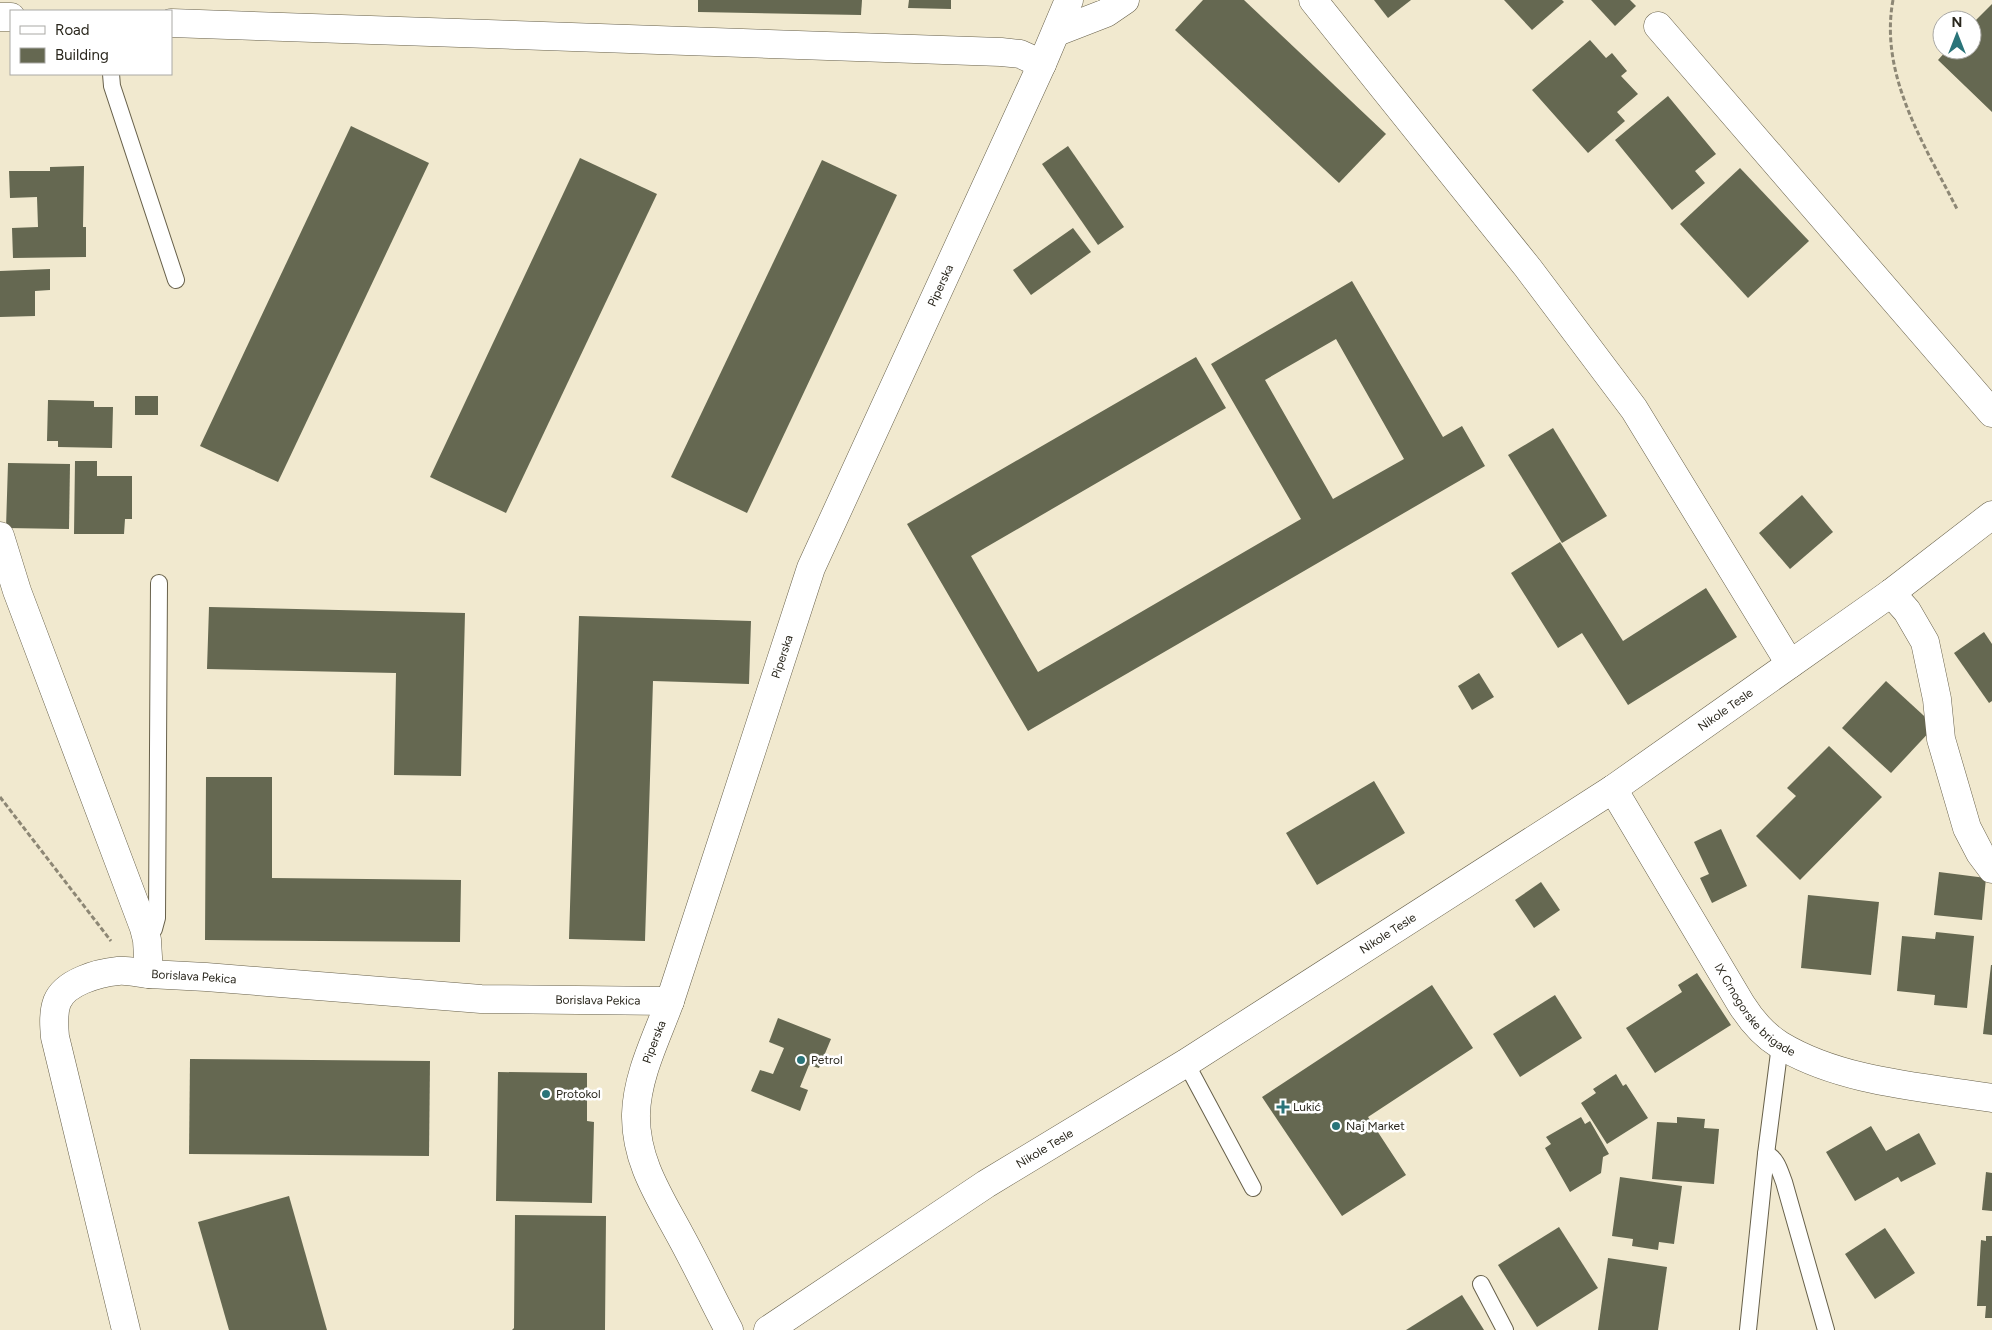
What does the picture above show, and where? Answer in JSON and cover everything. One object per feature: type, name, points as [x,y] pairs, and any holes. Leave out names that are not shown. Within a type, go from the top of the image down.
[{"type":"street","name":"Piperska","points":[[729,1330],[656,1193],[643,1164],[636,1114],[640,1087],[670,1001],[811,568],[1057,32],[1069,0]]},
{"type":"street","points":[[1057,32],[1106,13],[1125,0]]},
{"type":"street","points":[[1313,0],[1528,268],[1634,409],[1790,664]]},
{"type":"street","points":[[172,23],[1001,52],[1020,54],[1042,64]]},
{"type":"street","points":[[1658,26],[1992,413]]},
{"type":"street","name":"Nikole Tesle","points":[[768,1330],[986,1184],[1186,1063],[1613,789],[1891,593],[1992,515]]},
{"type":"street","name":"Borislava Pekica","points":[[0,536],[17,591],[144,928],[147,940],[149,974],[481,1000],[670,1001]]},
{"type":"street","points":[[1891,593],[1907,611],[1925,642],[1934,682],[1941,740],[1967,828],[1980,853],[1992,869]]},
{"type":"street","name":"IX Crnogorske brigade","points":[[1613,789],[1741,1004],[1757,1026],[1780,1045],[1809,1059],[1846,1072],[1992,1098]]},
{"type":"street","points":[[126,1330],[55,1037],[54,1020],[57,1002],[65,990],[80,981],[119,970],[149,974]]},
{"type":"lane","points":[[111,75],[112,86],[176,280]]},
{"type":"lane","points":[[147,940],[154,929],[157,918],[158,584]]},
{"type":"lane","points":[[1748,1330],[1766,1154],[1780,1045]]},
{"type":"lane","points":[[1186,1063],[1253,1188]]},
{"type":"lane","points":[[1766,1154],[1772,1156],[1775,1160],[1784,1182],[1826,1330]]},
{"type":"lane","points":[[1481,1284],[1505,1330]]},
{"type":"path","points":[[1893,0],[1889,20],[1890,48],[1905,106],[1957,209]]},
{"type":"path","points":[[0,797],[122,956],[149,974]]},
{"type":"building","points":[[698,0],[862,0],[861,15],[698,12]]},
{"type":"building","points":[[909,0],[951,0],[951,9],[908,8]]},
{"type":"building","points":[[1203,0],[1244,0],[1386,134],[1339,183],[1175,30]]},
{"type":"building","points":[[1374,0],[1411,0],[1388,18]]},
{"type":"building","points":[[1504,0],[1562,0],[1564,2],[1532,30]]},
{"type":"building","points":[[1591,0],[1630,0],[1636,6],[1615,26]]},
{"type":"building","points":[[1992,4],[1992,112],[1938,60],[1982,60],[1982,14]]},
{"type":"building","points":[[1590,40],[1606,58],[1612,53],[1627,71],[1621,76],[1638,94],[1617,112],[1625,121],[1588,153],[1532,90]]},
{"type":"building","points":[[1668,96],[1716,154],[1695,171],[1705,183],[1672,210],[1615,140]]},
{"type":"building","points":[[351,126],[429,163],[278,482],[200,446]]},
{"type":"building","points":[[1068,146],[1124,227],[1098,245],[1042,164]]},
{"type":"building","points":[[580,158],[657,194],[506,513],[430,477]]},
{"type":"building","points":[[822,160],[897,195],[747,513],[671,477]]},
{"type":"building","points":[[84,166],[83,227],[86,227],[86,257],[13,258],[12,228],[38,227],[37,197],[10,198],[9,171],[50,171],[50,167]]},
{"type":"building","points":[[1740,168],[1809,241],[1748,298],[1680,224]]},
{"type":"building","points":[[1073,228],[1091,252],[1031,295],[1013,270]]},
{"type":"building","points":[[50,269],[50,290],[35,291],[35,316],[0,317],[0,271]]},
{"type":"building","points":[[1352,281],[1443,437],[1462,426],[1485,466],[1028,731],[907,524],[1196,357],[1226,408],[971,556],[1038,672],[1301,519],[1211,364]],"holes":[[[1336,339],[1404,459],[1333,499],[1265,380]]]},
{"type":"building","points":[[135,396],[158,396],[158,415],[135,415]]},
{"type":"building","points":[[48,400],[94,401],[94,407],[113,407],[112,448],[58,447],[58,441],[47,441]]},
{"type":"building","points":[[1553,428],[1607,516],[1562,543],[1508,455]]},
{"type":"building","points":[[75,461],[97,461],[97,476],[132,476],[132,519],[125,519],[124,534],[74,534]]},
{"type":"building","points":[[8,463],[70,464],[69,529],[6,528]]},
{"type":"building","points":[[1802,495],[1833,532],[1790,569],[1759,533]]},
{"type":"building","points":[[1560,542],[1623,641],[1706,588],[1737,637],[1628,705],[1582,633],[1558,648],[1511,573]]},
{"type":"building","points":[[209,607],[465,613],[461,776],[394,775],[396,673],[207,669]]},
{"type":"building","points":[[579,616],[751,621],[749,684],[653,681],[645,941],[569,939]]},
{"type":"building","points":[[1984,632],[1992,644],[1992,701],[1989,703],[1954,653]]},
{"type":"building","points":[[1479,673],[1494,697],[1472,710],[1458,686]]},
{"type":"building","points":[[1886,681],[1935,726],[1891,773],[1842,728]]},
{"type":"building","points":[[1829,746],[1882,797],[1800,880],[1756,836],[1796,796],[1787,788]]},
{"type":"building","points":[[206,777],[272,777],[272,878],[461,880],[460,942],[205,940]]},
{"type":"building","points":[[1374,781],[1405,833],[1317,885],[1286,833]]},
{"type":"building","points":[[1721,829],[1747,886],[1712,903],[1700,878],[1709,874],[1694,842]]},
{"type":"building","points":[[1939,872],[1986,878],[1982,920],[1934,915]]},
{"type":"building","points":[[1541,882],[1560,910],[1534,928],[1515,900]]},
{"type":"building","points":[[1808,895],[1879,902],[1871,975],[1801,968]]},
{"type":"building","points":[[1936,932],[1974,936],[1967,1008],[1934,1005],[1935,995],[1897,991],[1902,936],[1935,939]]},
{"type":"building","points":[[1992,965],[1992,1035],[1983,1034]]},
{"type":"building","points":[[1697,973],[1731,1025],[1655,1073],[1626,1028],[1682,992],[1678,985]]},
{"type":"building","points":[[1432,985],[1473,1048],[1368,1117],[1406,1175],[1342,1216],[1262,1097]]},
{"type":"building","points":[[1555,995],[1582,1038],[1520,1077],[1493,1034]]},
{"type":"building","name":"Petrol","points":[[778,1018],[831,1039],[819,1068],[809,1065],[800,1087],[808,1090],[800,1111],[751,1091],[760,1070],[773,1074],[784,1048],[769,1042]]},
{"type":"building","points":[[190,1059],[430,1061],[429,1156],[189,1154]]},
{"type":"building","points":[[498,1072],[587,1073],[587,1121],[594,1122],[592,1203],[496,1201]]},
{"type":"building","points":[[1616,1074],[1623,1086],[1626,1084],[1648,1118],[1607,1144],[1581,1103],[1596,1093],[1593,1089]]},
{"type":"building","points":[[1581,1117],[1585,1124],[1590,1121],[1609,1154],[1603,1157],[1601,1173],[1570,1192],[1545,1148],[1551,1144],[1546,1137]]},
{"type":"building","points":[[1677,1117],[1705,1119],[1704,1128],[1719,1129],[1714,1184],[1652,1179],[1657,1122],[1677,1123]]},
{"type":"building","points":[[1871,1126],[1886,1151],[1919,1133],[1936,1164],[1901,1182],[1898,1177],[1855,1201],[1826,1152]]},
{"type":"building","points":[[1986,1172],[1992,1173],[1992,1211],[1982,1210]]},
{"type":"building","points":[[1620,1177],[1682,1186],[1674,1244],[1659,1242],[1658,1250],[1632,1246],[1633,1239],[1612,1236]]},
{"type":"building","points":[[289,1196],[327,1330],[229,1330],[198,1222]]},
{"type":"building","points":[[515,1215],[606,1216],[605,1330],[512,1330],[514,1328]]},
{"type":"building","points":[[1559,1227],[1598,1288],[1537,1327],[1498,1265]]},
{"type":"building","points":[[1885,1228],[1915,1273],[1875,1299],[1845,1254]]},
{"type":"building","points":[[1986,1236],[1992,1236],[1992,1318],[1985,1318],[1986,1306],[1977,1306],[1981,1240],[1986,1241]]},
{"type":"building","points":[[1608,1258],[1667,1267],[1658,1330],[1598,1330]]},
{"type":"building","points":[[1462,1295],[1484,1330],[1406,1330]]},
{"type":"place","name":"Petrol","points":[[801,1060]]},
{"type":"place","name":"Protokol","points":[[546,1094]]},
{"type":"place","name":"Lukić","points":[[1283,1107]]},
{"type":"place","name":"Naj Market","points":[[1336,1126]]}]
